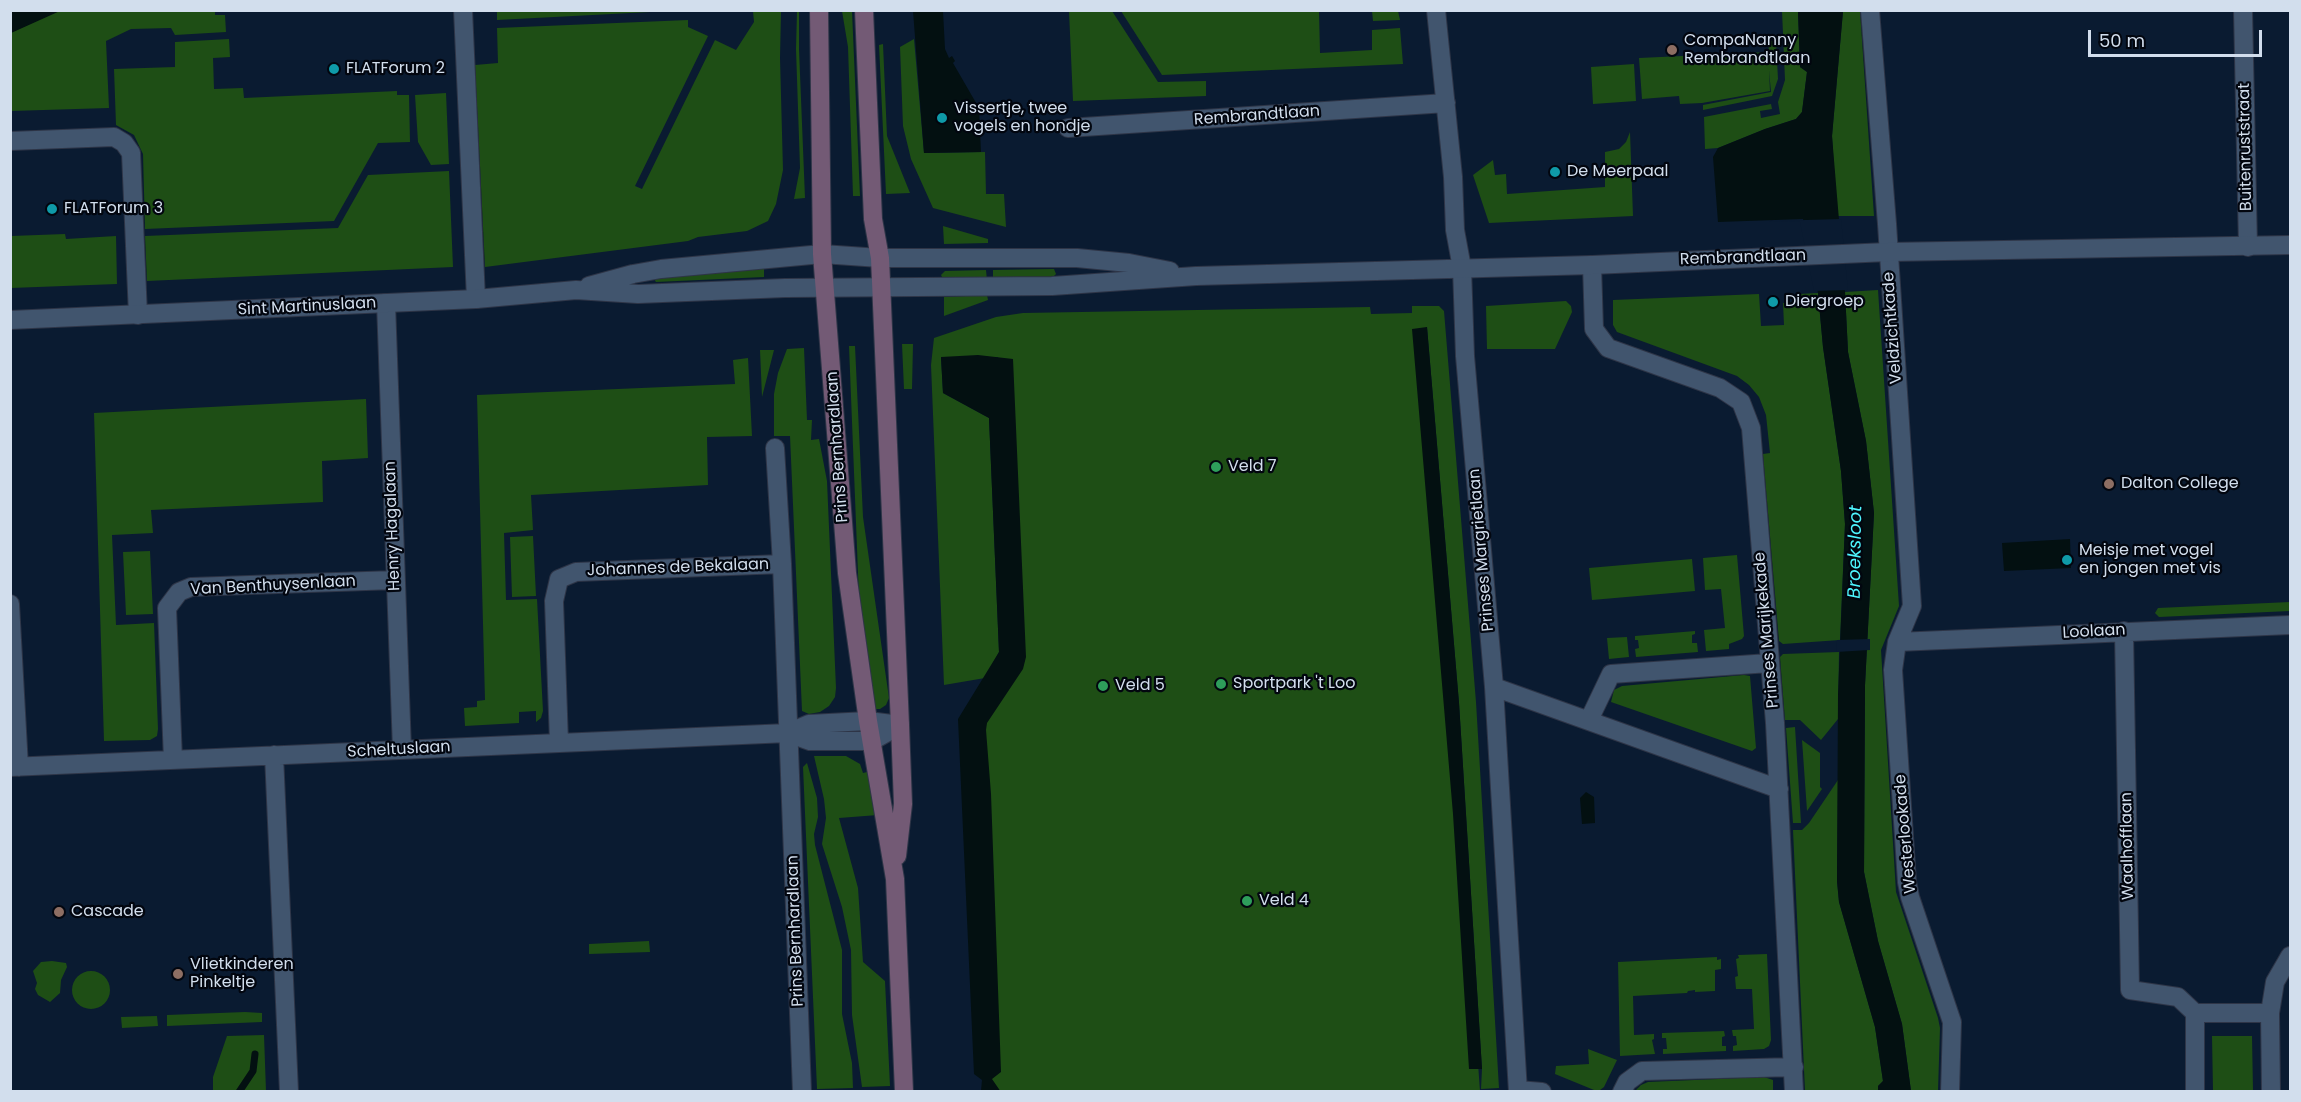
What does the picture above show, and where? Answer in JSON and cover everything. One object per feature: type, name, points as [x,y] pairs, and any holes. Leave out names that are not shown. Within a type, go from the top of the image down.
[{"type":"main road","name":"Prins Bernhardlaan","points":[[819,10],[822,254],[847,573],[868,721],[895,879],[904,1092]]},
{"type":"main road","name":"Prins Bernhardlaan","points":[[864,10],[873,219],[880,258],[903,804],[895,879]]},
{"type":"street","points":[[462,10],[476,299]]},
{"type":"street","name":"Prinses Margrietlaan","points":[[1436,10],[1453,177],[1455,230],[1462,268],[1465,356],[1494,687],[1518,1091]]},
{"type":"street","name":"Veldzichtkade","points":[[1870,10],[1908,522],[1912,606],[1897,642]]},
{"type":"street","name":"Buitenruststraat","points":[[2243,10],[2248,247]]},
{"type":"street","name":"Rembrandtlaan","points":[[1068,128],[1446,104]]},
{"type":"street","points":[[10,141],[114,137],[124,143],[131,153],[138,315]]},
{"type":"street","name":"Rembrandtlaan","points":[[825,288],[1052,286],[1196,276],[1592,265],[1888,252],[2290,245]]},
{"type":"street","name":"Sint Martinuslaan","points":[[576,290],[651,271],[822,254]]},
{"type":"street","name":"Rembrandtlaan","points":[[822,254],[880,258],[1077,258],[1129,263],[1196,276]]},
{"type":"street","name":"Prinses Marijkekade","points":[[1592,265],[1594,329],[1608,348],[1720,388],[1741,402],[1751,428],[1779,789],[1794,1092]]},
{"type":"street","name":"Sint Martinuslaan","points":[[10,320],[476,299],[576,290],[638,294],[825,288]]},
{"type":"street","name":"Henry Hagalaan","points":[[386,303],[402,750]]},
{"type":"street","name":"Prins Bernhardlaan","points":[[775,448],[782,564],[802,1092]]},
{"type":"street","name":"Johannes de Bekalaan","points":[[559,742],[554,601],[559,579],[576,572],[782,564]]},
{"type":"street","name":"Van Benthuysenlaan","points":[[173,760],[167,608],[179,592],[191,588],[395,579]]},
{"type":"street","points":[[10,604],[15,767]]},
{"type":"street","name":"Loolaan","points":[[1897,642],[2290,625]]},
{"type":"street","name":"Waalhofflaan","points":[[2124,631],[2130,990],[2178,998],[2195,1013]]},
{"type":"street","name":"Westerlookade","points":[[1897,642],[1893,669],[1908,889],[1953,1022],[1950,1092]]},
{"type":"street","points":[[1589,720],[1611,674],[1769,663]]},
{"type":"street","points":[[1494,687],[1779,789]]},
{"type":"street","name":"Scheltuslaan","points":[[15,767],[788,733],[809,724],[868,721],[900,725]]},
{"type":"street","name":"Scheltuslaan","points":[[788,733],[810,741],[872,741],[900,725]]},
{"type":"street","points":[[274,755],[289,1092]]},
{"type":"street","points":[[2271,1092],[2270,1013],[2275,982],[2290,956]]},
{"type":"street","points":[[2195,1092],[2195,1013],[2270,1013]]},
{"type":"street","points":[[1622,1092],[1627,1082],[1642,1071],[1794,1067]]},
{"type":"street","points":[[1518,1091],[1542,1092]]},
{"type":"green space","points":[[60,10],[215,11],[215,15],[225,15],[226,32],[175,35],[171,28],[131,29],[106,41],[109,108],[11,111],[10,33]]},
{"type":"green space","points":[[497,10],[688,10],[497,20]]},
{"type":"green space","points":[[799,10],[805,198],[794,199],[800,168],[796,49],[797,11]]},
{"type":"green space","points":[[753,11],[781,11],[783,170],[776,204],[768,221],[747,231],[698,237],[688,241],[485,267],[475,65],[498,63],[497,28],[688,20],[688,27],[708,36],[635,186],[642,189],[715,40],[736,50],[754,22]]},
{"type":"green space","points":[[842,11],[852,11],[860,196],[853,196],[848,47]]},
{"type":"green space","points":[[1069,11],[1112,11],[1158,82],[1206,81],[1206,96],[1073,101]]},
{"type":"green space","points":[[1121,11],[1319,11],[1320,53],[1372,50],[1372,30],[1400,28],[1403,64],[1162,75]]},
{"type":"green space","points":[[1372,11],[1398,11],[1400,20],[1373,21]]},
{"type":"green space","points":[[1782,11],[1798,11],[1800,67],[1807,72],[1802,112],[1796,119],[1718,148],[1705,149],[1704,117],[1771,104],[1772,109],[1760,111],[1761,118],[1780,114],[1778,102],[1785,80]]},
{"type":"green space","points":[[1843,11],[1860,11],[1874,216],[1837,216],[1832,136]]},
{"type":"green space","points":[[229,39],[230,57],[213,58],[214,89],[243,88],[244,98],[397,91],[397,95],[409,95],[410,142],[378,143],[334,221],[145,229],[143,154],[134,135],[116,125],[114,69],[175,67],[175,42]]},
{"type":"green space","points":[[914,39],[924,153],[985,152],[986,194],[1004,194],[1006,227],[933,208],[911,159],[903,126],[900,47]]},
{"type":"green space","points":[[1768,41],[1776,41],[1778,79],[1772,96],[1703,110],[1703,105],[1771,92],[1769,70],[1770,91],[1702,103],[1680,104],[1679,96],[1642,99],[1639,58],[1769,52]]},
{"type":"green space","points":[[883,44],[887,136],[910,193],[886,194],[879,45]]},
{"type":"green space","points":[[1634,64],[1636,101],[1593,104],[1591,67]]},
{"type":"green space","points":[[446,93],[449,164],[431,165],[418,142],[415,95]]},
{"type":"green space","points":[[1630,132],[1633,216],[1489,223],[1473,175],[1493,160],[1495,175],[1506,174],[1507,194],[1605,187],[1605,152],[1619,149],[1626,142]]},
{"type":"green space","points":[[449,171],[453,267],[147,281],[145,236],[338,228],[368,175]]},
{"type":"green space","points":[[943,226],[988,239],[988,243],[944,244]]},
{"type":"green space","points":[[65,234],[66,239],[116,236],[117,284],[11,288],[11,236]]},
{"type":"green space","points":[[764,268],[764,277],[656,282],[654,279],[656,277]]},
{"type":"green space","points":[[1054,269],[1056,274],[1052,278],[993,280],[993,270]]},
{"type":"green space","points":[[986,270],[987,280],[943,279],[941,275],[945,271]]},
{"type":"green space","points":[[1878,290],[1899,606],[1881,650],[1896,892],[1938,1018],[1940,1028],[1938,1091],[1911,1091],[1902,1024],[1878,941],[1864,872],[1865,685],[1874,513],[1866,441],[1848,352],[1845,292]]},
{"type":"green space","points":[[1818,293],[1823,347],[1841,471],[1845,524],[1840,640],[1783,644],[1779,641],[1763,454],[1770,453],[1766,415],[1759,397],[1737,376],[1617,332],[1613,325],[1613,300],[1759,294],[1761,326],[1784,325],[1783,303],[1798,302],[1798,294]]},
{"type":"green space","points":[[987,295],[988,300],[944,316],[944,297]]},
{"type":"green space","points":[[1566,301],[1571,306],[1572,312],[1555,349],[1487,349],[1486,306]]},
{"type":"green space","name":"Sportpark 't Loo","points":[[1412,306],[1439,306],[1444,311],[1476,702],[1499,1088],[1481,1089],[1482,1069],[1459,703],[1427,327],[1425,329],[1480,1091],[986,1091],[972,717],[1011,650],[998,357],[941,358],[943,393],[989,418],[999,652],[985,678],[944,685],[931,365],[934,338],[996,317],[1023,313],[1370,307],[1371,314],[1412,313]]},
{"type":"green space","points":[[902,344],[913,344],[912,389],[904,389]]},
{"type":"green space","points":[[849,346],[855,346],[863,517],[889,698],[886,705],[880,709],[875,709],[873,706],[860,624]]},
{"type":"green space","points":[[804,348],[807,420],[812,420],[811,440],[819,439],[827,481],[836,688],[835,697],[829,706],[820,712],[809,714],[802,711],[790,436],[774,436],[774,394],[778,373],[787,349]]},
{"type":"green space","points":[[760,350],[774,350],[762,397]]},
{"type":"green space","points":[[748,358],[752,436],[707,437],[708,485],[531,495],[533,530],[504,533],[506,600],[537,599],[543,711],[541,718],[536,722],[536,711],[519,712],[519,723],[465,726],[464,708],[477,707],[477,701],[485,700],[477,395],[735,384],[733,360]]},
{"type":"green space","points":[[366,399],[368,458],[322,461],[323,502],[151,510],[153,533],[112,535],[116,625],[154,623],[158,729],[157,736],[150,740],[104,741],[94,413]]},
{"type":"green space","points":[[533,536],[536,596],[512,597],[510,537]]},
{"type":"green space","points":[[150,551],[153,614],[126,615],[123,552]]},
{"type":"green space","points":[[1737,555],[1744,636],[1729,644],[1729,649],[1706,651],[1704,630],[1725,628],[1721,589],[1705,590],[1703,558]]},
{"type":"green space","points":[[1692,559],[1695,591],[1592,600],[1589,568]]},
{"type":"green space","points":[[2290,602],[2290,611],[2159,617],[2155,613],[2158,608]]},
{"type":"green space","points":[[1695,631],[1692,635],[1692,643],[1697,643],[1698,652],[1636,657],[1635,649],[1639,648],[1635,636]]},
{"type":"green space","points":[[1627,637],[1629,657],[1609,659],[1607,638]]},
{"type":"green space","points":[[1839,652],[1838,719],[1821,740],[1800,720],[1785,720],[1780,657],[1783,654]]},
{"type":"green space","points":[[1750,676],[1756,748],[1752,751],[1611,702],[1614,690],[1622,686]]},
{"type":"green space","points":[[1795,727],[1801,823],[1793,823],[1786,728]]},
{"type":"green space","points":[[1802,740],[1820,753],[1820,787],[1822,789],[1807,811]]},
{"type":"green space","points":[[814,756],[846,756],[860,764],[863,773],[871,771],[878,815],[839,818],[858,888],[863,962],[885,981],[890,1086],[862,1087],[852,1015],[851,950],[842,907],[822,844],[826,818]]},
{"type":"green space","points":[[807,763],[817,798],[818,817],[814,834],[815,845],[842,950],[842,1014],[852,1063],[853,1088],[817,1089],[803,767]]},
{"type":"green space","points":[[1838,780],[1837,881],[1839,902],[1875,1027],[1883,1081],[1878,1086],[1878,1091],[1805,1091],[1793,830],[1802,830],[1809,823]]},
{"type":"green space","points":[[649,941],[650,952],[589,954],[589,944]]},
{"type":"green space","points":[[1767,954],[1771,1040],[1769,1046],[1764,1049],[1733,1051],[1733,1046],[1737,1045],[1736,1036],[1733,1036],[1732,1030],[1754,1029],[1752,989],[1736,989],[1735,977],[1738,976],[1736,959],[1739,958],[1738,955]]},
{"type":"green space","points":[[1717,957],[1717,960],[1721,959],[1721,969],[1715,970],[1715,991],[1695,992],[1695,990],[1687,993],[1633,996],[1634,1035],[1654,1034],[1652,1040],[1655,1054],[1620,1056],[1618,962]]},
{"type":"green space","points":[[41,962],[66,963],[67,967],[61,980],[60,993],[50,1002],[38,995],[33,971]]},
{"type":"green space","points":[[91,971],[104,977],[110,990],[104,1003],[91,1009],[78,1003],[72,990],[78,977]]},
{"type":"green space","points":[[262,1013],[262,1022],[167,1026],[167,1015]]},
{"type":"green space","points":[[157,1016],[158,1026],[122,1028],[121,1017]]},
{"type":"green space","points":[[1724,1031],[1722,1046],[1726,1046],[1726,1051],[1663,1054],[1663,1049],[1667,1049],[1666,1038],[1662,1038],[1662,1033]]},
{"type":"green space","points":[[264,1035],[266,1091],[213,1091],[213,1077],[227,1036]]},
{"type":"green space","points":[[2212,1036],[2252,1036],[2253,1091],[2213,1091]]},
{"type":"green space","points":[[1588,1049],[1617,1060],[1604,1087],[1600,1090],[1594,1090],[1555,1074],[1556,1066],[1589,1064]]},
{"type":"green space","points":[[1764,1077],[1773,1080],[1773,1091],[1635,1091],[1648,1082]]},
{"type":"water","points":[[11,10],[60,10],[60,11],[11,33]]},
{"type":"water","points":[[913,11],[943,11],[945,49],[949,58],[952,56],[955,61],[953,63],[979,108],[981,152],[924,153]]},
{"type":"water","name":"Broeksloot","points":[[1798,11],[1843,11],[1832,136],[1848,352],[1866,441],[1874,513],[1865,685],[1864,872],[1878,941],[1902,1024],[1911,1091],[1878,1091],[1878,1086],[1883,1081],[1875,1027],[1839,902],[1837,881],[1838,695],[1845,524],[1841,471],[1823,347],[1818,293],[1803,219],[1718,222],[1713,157],[1718,148],[1796,119],[1802,112],[1807,72],[1800,67]]},
{"type":"water","points":[[1427,327],[1459,703],[1482,1069],[1469,1069],[1453,814],[1412,329]]},
{"type":"water","points":[[978,355],[1013,359],[1026,657],[1023,669],[987,723],[986,730],[991,794],[1001,1072],[992,1079],[1001,1092],[981,1091],[982,1080],[974,1074],[958,719],[999,652],[989,418],[943,393],[941,357]]},
{"type":"water","points":[[2070,539],[2071,568],[2004,571],[2002,543]]},
{"type":"water","points":[[1586,792],[1594,797],[1595,823],[1582,824],[1580,798]]},
{"type":"pier","points":[[1841,219],[1848,290],[1814,291],[1800,222],[1769,221]]},
{"type":"pier","points":[[1870,639],[1870,650],[1836,652],[1837,640]]},
{"type":"waterway","points":[[239,1092],[253,1071],[255,1054]]},
{"type":"place","name":"CompaNanny Rembrandtlaan","points":[[1672,50]]},
{"type":"place","name":"FLATForum 2","points":[[334,69]]},
{"type":"place","name":"Vissertje, twee vogels en hondje","points":[[942,118]]},
{"type":"place","name":"De Meerpaal","points":[[1555,172]]},
{"type":"place","name":"FLATForum 3","points":[[52,209]]},
{"type":"place","name":"Diergroep","points":[[1773,302]]},
{"type":"place","name":"Veld 7","points":[[1216,467]]},
{"type":"place","name":"Dalton College","points":[[2109,484]]},
{"type":"place","name":"Meisje met vogel en jongen met vis","points":[[2067,560]]},
{"type":"place","name":"Sportpark 't Loo","points":[[1221,684]]},
{"type":"place","name":"Veld 5","points":[[1103,686]]},
{"type":"place","name":"Veld 4","points":[[1247,901]]},
{"type":"place","name":"Cascade","points":[[59,912]]},
{"type":"place","name":"Vlietkinderen Pinkeltje","points":[[178,974]]}]
